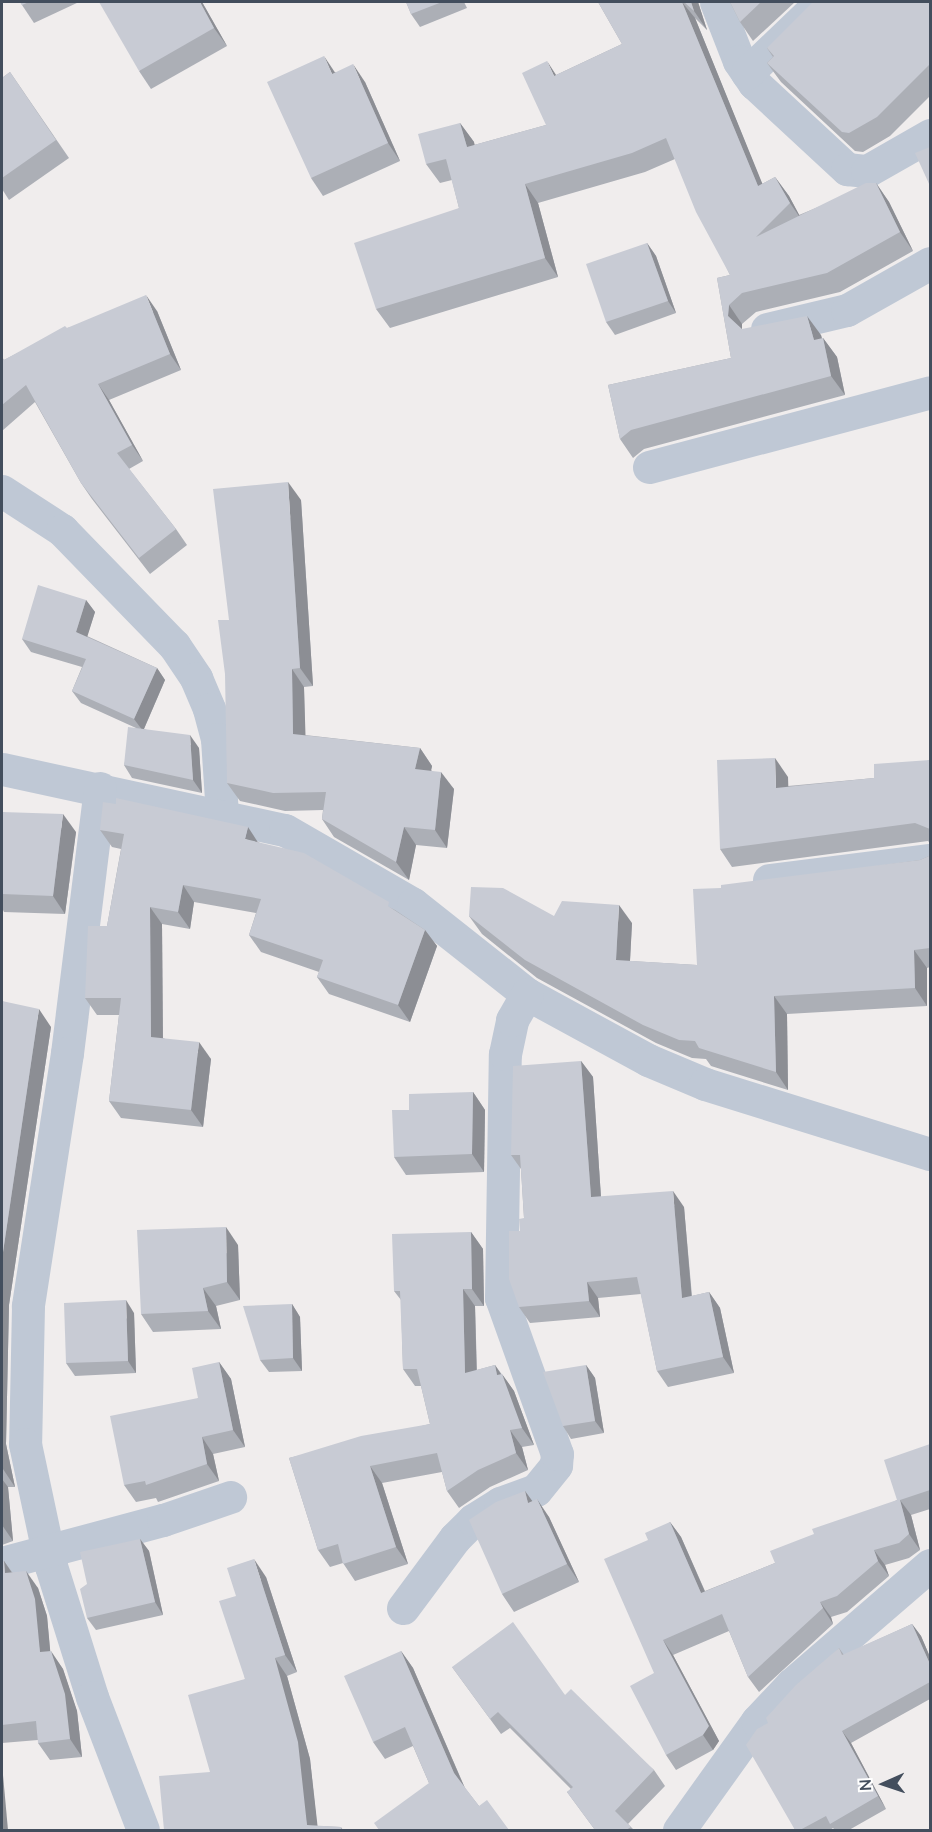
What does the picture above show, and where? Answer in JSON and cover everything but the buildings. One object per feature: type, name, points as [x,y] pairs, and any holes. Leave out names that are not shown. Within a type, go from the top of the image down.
[{"type":"street","points":[[716,2],[747,74],[769,100],[847,169],[867,171],[930,135]]},
{"type":"street","points":[[747,74],[821,2]]},
{"type":"street","points":[[760,330],[847,310],[930,263]]},
{"type":"street","points":[[649,467],[930,392]]},
{"type":"street","points":[[2,491],[62,530],[174,645],[196,678],[214,729],[222,814]]},
{"type":"street","points":[[2,769],[222,814],[285,830],[324,850],[413,904],[527,994],[648,1060],[705,1084],[930,1154]]},
{"type":"street","points":[[100,788],[67,1053],[28,1306],[26,1444],[48,1548],[92,1697],[143,1830]]},
{"type":"street","points":[[737,885],[930,860]]},
{"type":"street","points":[[403,1608],[455,1538],[473,1520],[500,1503],[536,1490],[556,1465],[557,1454],[501,1298],[505,1054],[512,1020],[527,994]]},
{"type":"street","points":[[2,1563],[48,1548],[163,1520],[230,1497]]},
{"type":"street","points":[[679,1830],[764,1713],[792,1684],[930,1565]]}]
